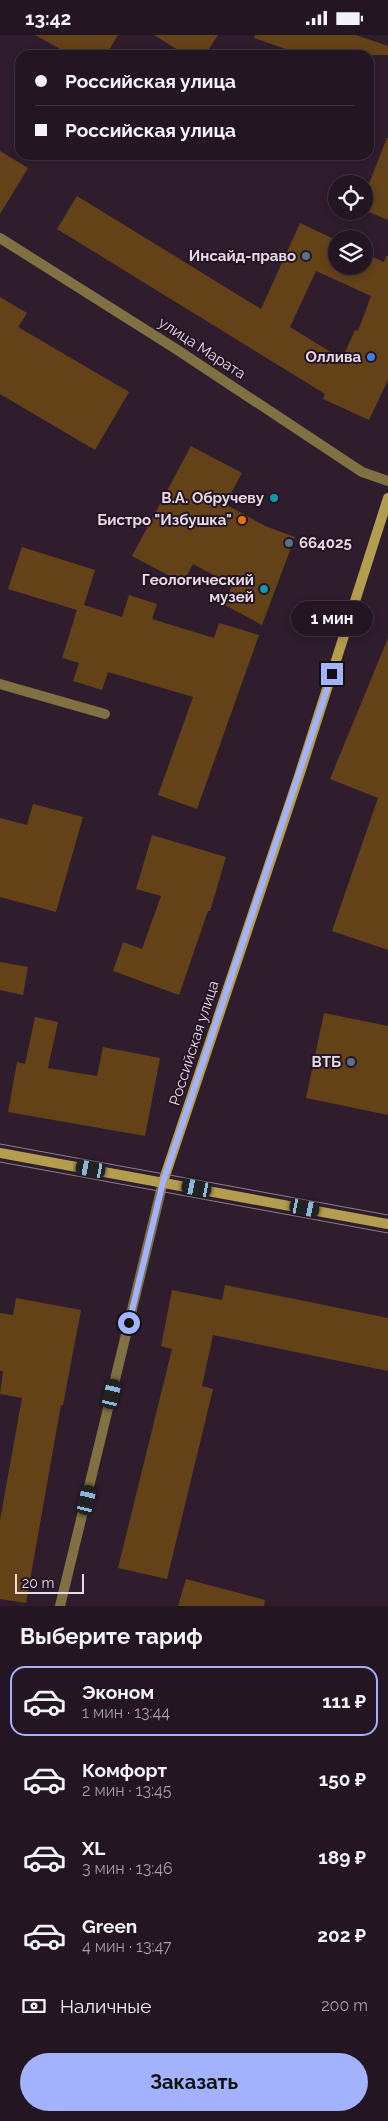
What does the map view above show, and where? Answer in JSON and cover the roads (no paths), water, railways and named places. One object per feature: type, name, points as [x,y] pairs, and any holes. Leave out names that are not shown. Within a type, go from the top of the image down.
[{"type":"street","name":"улица Марата","points":[[0,238],[176,349],[362,472],[388,481]]},
{"type":"street","name":"Российская улица","points":[[60,1606],[163,1182],[300,773],[388,497]]},
{"type":"street","points":[[0,684],[105,714]]},
{"type":"street","points":[[0,1153],[388,1223]]},
{"type":"tram line","points":[[0,1144],[388,1215]]},
{"type":"tram line","points":[[0,1162],[388,1233]]},
{"type":"place","name":"Инсайд-право","points":[[306,256]]},
{"type":"place","name":"Оллива","points":[[371,357]]},
{"type":"place","name":"В.А. Обручеву","points":[[274,498]]},
{"type":"place","name":"Бистро \"Избушка\"","points":[[242,520]]},
{"type":"place","name":"664025","points":[[289,543]]},
{"type":"place","name":"Геологический музей","points":[[264,589]]},
{"type":"place","name":"ВТБ","points":[[351,1062]]}]
